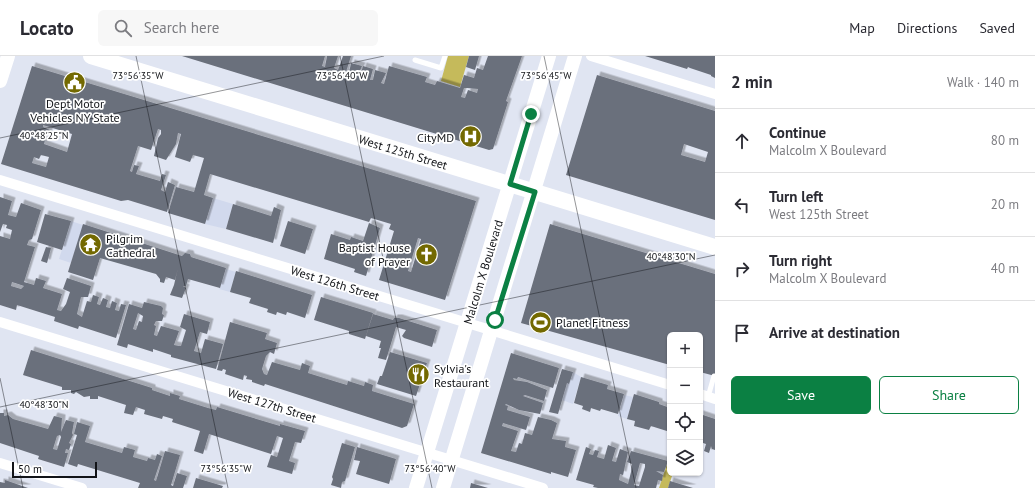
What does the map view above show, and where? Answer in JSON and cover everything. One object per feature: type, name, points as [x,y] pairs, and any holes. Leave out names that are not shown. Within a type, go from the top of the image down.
[{"type":"main road","points":[[0,81],[8,56]]},
{"type":"main road","name":"West 125th Street","points":[[91,56],[715,247]]},
{"type":"main road","name":"Malcolm X Boulevard","points":[[416,488],[468,324],[549,56]]},
{"type":"main road","points":[[443,488],[535,192],[575,56]]},
{"type":"street","points":[[591,56],[715,94]]},
{"type":"street","name":"West 126th Street","points":[[0,180],[667,384]]},
{"type":"street","name":"West 127th Street","points":[[0,322],[543,488]]},
{"type":"street","points":[[0,464],[82,488]]},
{"type":"lane","points":[[416,60],[441,68],[445,56]]},
{"type":"lane","points":[[708,397],[714,376]]},
{"type":"shaded area","points":[[448,56],[469,56],[460,87],[441,81]]},
{"type":"shaded area","points":[[213,198],[233,204],[226,229],[205,224]]},
{"type":"shaded area","points":[[71,221],[83,225],[71,263],[59,259]]},
{"type":"shaded area","points":[[226,269],[236,272],[230,292],[219,289]]},
{"type":"shaded area","points":[[573,372],[581,377],[573,404],[562,400],[567,383],[569,383]]},
{"type":"shaded area","points":[[624,395],[633,397],[627,419],[618,416]]},
{"type":"shaded area","points":[[667,464],[667,476],[672,476],[668,488],[659,488]]},
{"type":"building","points":[[182,56],[325,56],[322,66],[325,67],[327,56],[338,56],[334,68],[338,70],[343,56],[351,56],[346,72],[349,73],[351,63],[362,66],[358,75],[360,76],[363,66],[373,69],[370,80],[373,80],[375,70],[386,73],[381,83],[384,84],[389,66],[427,77],[425,82],[435,85],[437,81],[460,88],[464,75],[474,78],[477,68],[483,70],[488,56],[522,56],[506,101],[508,102],[493,149],[489,150]],"holes":[[[464,88],[478,89],[477,93],[468,90],[465,98],[461,97]]]},
{"type":"building","points":[[469,56],[479,56],[475,70],[466,67]]},
{"type":"building","points":[[645,56],[715,56],[715,78],[711,75],[688,67],[687,69]]},
{"type":"building","points":[[32,66],[476,201],[445,300],[379,280],[394,231],[389,229],[391,224],[371,218],[369,222],[210,174],[204,195],[213,198],[205,224],[168,213],[176,187],[194,192],[204,158],[193,155],[195,150],[190,162],[175,157],[181,134],[178,133],[176,144],[166,160],[154,156],[158,138],[161,134],[161,130],[158,129],[151,150],[138,146],[130,171],[132,172],[134,165],[139,166],[136,174],[160,181],[162,174],[166,175],[161,190],[165,192],[168,182],[175,185],[167,212],[128,200],[121,201],[1,164]],"holes":[[[43,125],[72,134],[67,152],[44,144],[45,140],[39,138],[41,133],[48,135],[50,130],[43,127]],[[41,155],[49,157],[46,167],[32,163],[34,157],[39,159]],[[418,238],[421,239],[411,272],[408,271]]]},
{"type":"building","points":[[597,75],[715,111],[715,220],[566,175]],"holes":[[[684,144],[708,152],[705,162],[681,155]]]},
{"type":"building","points":[[0,197],[12,201],[8,215],[16,217],[21,203],[41,210],[32,239],[29,240],[27,245],[35,247],[24,282],[34,285],[36,278],[46,281],[43,288],[62,294],[57,310],[61,311],[66,304],[70,292],[63,289],[67,278],[91,286],[88,297],[81,297],[77,314],[82,317],[87,301],[91,302],[93,295],[99,297],[97,304],[100,305],[103,298],[108,300],[106,307],[110,308],[112,301],[117,303],[115,310],[119,311],[121,304],[126,305],[116,338],[79,326],[78,329],[54,321],[55,317],[17,305],[16,310],[0,305],[0,236],[10,239],[12,230],[6,228],[7,225],[3,224],[0,232]],"holes":[[[12,282],[24,286],[21,289],[11,286]]]},
{"type":"building","points":[[233,204],[271,216],[274,207],[281,210],[273,243],[226,229]]},
{"type":"building","points":[[45,214],[71,221],[62,250],[37,242]]},
{"type":"building","points":[[288,221],[313,229],[305,254],[280,246]]},
{"type":"building","points":[[369,223],[380,228],[366,276],[354,272],[355,269],[324,259],[331,234],[350,240],[351,237],[363,241]]},
{"type":"building","points":[[83,224],[182,256],[185,253],[190,254],[191,257],[226,268],[220,288],[188,279],[186,286],[183,286],[186,288],[182,298],[170,295],[174,285],[178,268],[175,280],[166,277],[164,283],[160,282],[160,279],[156,274],[100,258],[93,280],[68,272]]},
{"type":"building","points":[[550,224],[715,274],[715,376],[703,373],[703,332],[667,332],[667,364],[521,323]]},
{"type":"building","points":[[46,247],[51,248],[47,263],[41,261]]},
{"type":"building","points":[[236,271],[312,295],[305,318],[287,312],[286,315],[277,312],[276,315],[267,312],[268,309],[249,303],[251,298],[230,292]]},
{"type":"building","points":[[321,297],[373,313],[365,339],[349,334],[349,331],[314,320]]},
{"type":"building","points":[[144,302],[161,306],[163,308],[162,314],[164,315],[162,321],[156,321],[154,325],[156,326],[154,335],[157,336],[161,326],[179,331],[174,345],[181,346],[186,330],[180,327],[184,314],[210,322],[207,334],[200,332],[194,351],[201,353],[205,339],[223,344],[216,369],[171,357],[171,355],[153,349],[153,352],[128,344],[127,348],[117,345],[129,304],[142,308]],"holes":[[[138,313],[143,316],[142,322],[139,321],[136,330],[133,329]]]},
{"type":"building","points":[[373,314],[393,320],[394,318],[399,318],[437,330],[432,347],[404,338],[402,336],[406,330],[396,327],[386,360],[378,358],[381,348],[379,348],[381,341],[366,336]]},
{"type":"building","points":[[230,322],[267,333],[265,339],[277,343],[274,354],[270,352],[266,356],[262,369],[264,374],[267,375],[272,362],[300,370],[302,363],[310,366],[308,373],[337,382],[347,385],[348,381],[364,386],[365,382],[373,385],[372,391],[414,404],[407,426],[402,428],[265,384],[264,386],[252,382],[252,380],[246,379],[247,376],[244,375],[243,380],[225,374],[226,370],[217,370]]},
{"type":"building","points":[[31,350],[152,388],[152,390],[170,396],[170,393],[180,396],[179,399],[208,408],[216,410],[217,407],[280,426],[280,424],[305,431],[301,443],[295,442],[289,461],[295,463],[292,474],[267,467],[271,455],[277,457],[283,438],[277,436],[271,454],[209,434],[203,454],[194,451],[200,431],[172,422],[173,419],[163,416],[162,419],[144,414],[145,410],[136,407],[133,415],[124,413],[126,405],[98,396],[98,399],[90,399],[90,396],[84,397],[76,392],[74,394],[71,393],[71,390],[62,390],[62,387],[23,375]]},
{"type":"building","points":[[390,352],[427,363],[416,396],[377,384],[380,376],[382,376]]},
{"type":"building","points":[[511,353],[559,368],[553,388],[518,377],[517,379],[513,378],[514,380],[527,382],[547,390],[544,401],[525,395],[523,396],[543,403],[540,414],[519,410],[506,404],[505,405],[508,406],[507,410],[530,417],[526,430],[503,423],[502,426],[518,431],[511,451],[516,452],[519,443],[522,444],[525,433],[532,435],[538,417],[551,420],[557,423],[552,439],[566,441],[565,447],[576,450],[568,477],[551,472],[551,474],[481,453]]},
{"type":"building","points":[[562,369],[573,372],[569,384],[567,383],[558,414],[549,412]]},
{"type":"building","points":[[581,377],[608,385],[607,389],[624,394],[618,414],[591,408],[590,412],[582,409],[583,406],[574,403]]},
{"type":"building","points":[[634,394],[659,402],[659,404],[667,407],[667,431],[651,426],[649,430],[634,426],[635,421],[627,419]]},
{"type":"building","points":[[0,413],[4,413],[4,416],[8,415],[13,419],[48,429],[54,416],[62,418],[61,432],[66,420],[74,422],[73,435],[69,443],[71,444],[69,450],[66,449],[65,453],[68,453],[64,467],[38,459],[39,456],[0,443]],"holes":[[[60,435],[61,437],[57,450],[53,449],[57,436]]]},
{"type":"building","points":[[703,415],[715,419],[715,450],[712,449],[711,446],[709,453],[704,451],[706,444],[703,443]]},
{"type":"building","points":[[77,422],[90,426],[85,442],[122,453],[124,447],[135,450],[133,457],[147,461],[148,458],[155,460],[157,454],[162,456],[154,480],[156,481],[165,451],[180,455],[171,485],[173,486],[177,473],[187,476],[183,488],[138,488],[140,483],[78,464],[77,467],[68,464],[77,435],[74,434]]},
{"type":"building","points":[[342,443],[355,447],[345,481],[342,482],[341,488],[331,485]]},
{"type":"building","points":[[608,445],[616,448],[612,461],[616,462],[620,449],[628,452],[623,475],[620,474],[619,480],[628,484],[632,464],[627,462],[631,451],[667,461],[667,464],[664,472],[656,471],[663,475],[662,481],[658,480],[656,488],[598,488],[593,487],[594,485],[576,480],[586,447],[591,449],[589,454],[593,455],[595,450],[599,451],[597,457],[604,459]],"holes":[[[640,463],[645,464],[639,486],[634,485]]]},
{"type":"building","points":[[357,447],[396,459],[389,484],[356,474],[360,461],[354,460]]},
{"type":"building","points":[[196,478],[223,486],[222,488],[193,488]]},
{"type":"building","points":[[5,480],[28,488],[0,488],[0,482],[5,483]]},
{"type":"building","points":[[670,481],[693,488],[668,488]]},
{"type":"building","points":[[471,483],[488,488],[470,488]]},
{"type":"place","name":"Dept Motor Vehicles NY State","points":[[75,82]]},
{"type":"place","name":"CityMD","points":[[470,137]]},
{"type":"place","name":"Pilgrim Cathedral","points":[[90,245]]},
{"type":"place","name":"Baptist House of Prayer","points":[[426,254]]},
{"type":"place","name":"Planet Fitness","points":[[541,322]]},
{"type":"place","name":"Sylvia's Restaurant","points":[[419,375]]},
{"type":"route","points":[[495,320],[535,192],[510,184],[531,114]]}]
